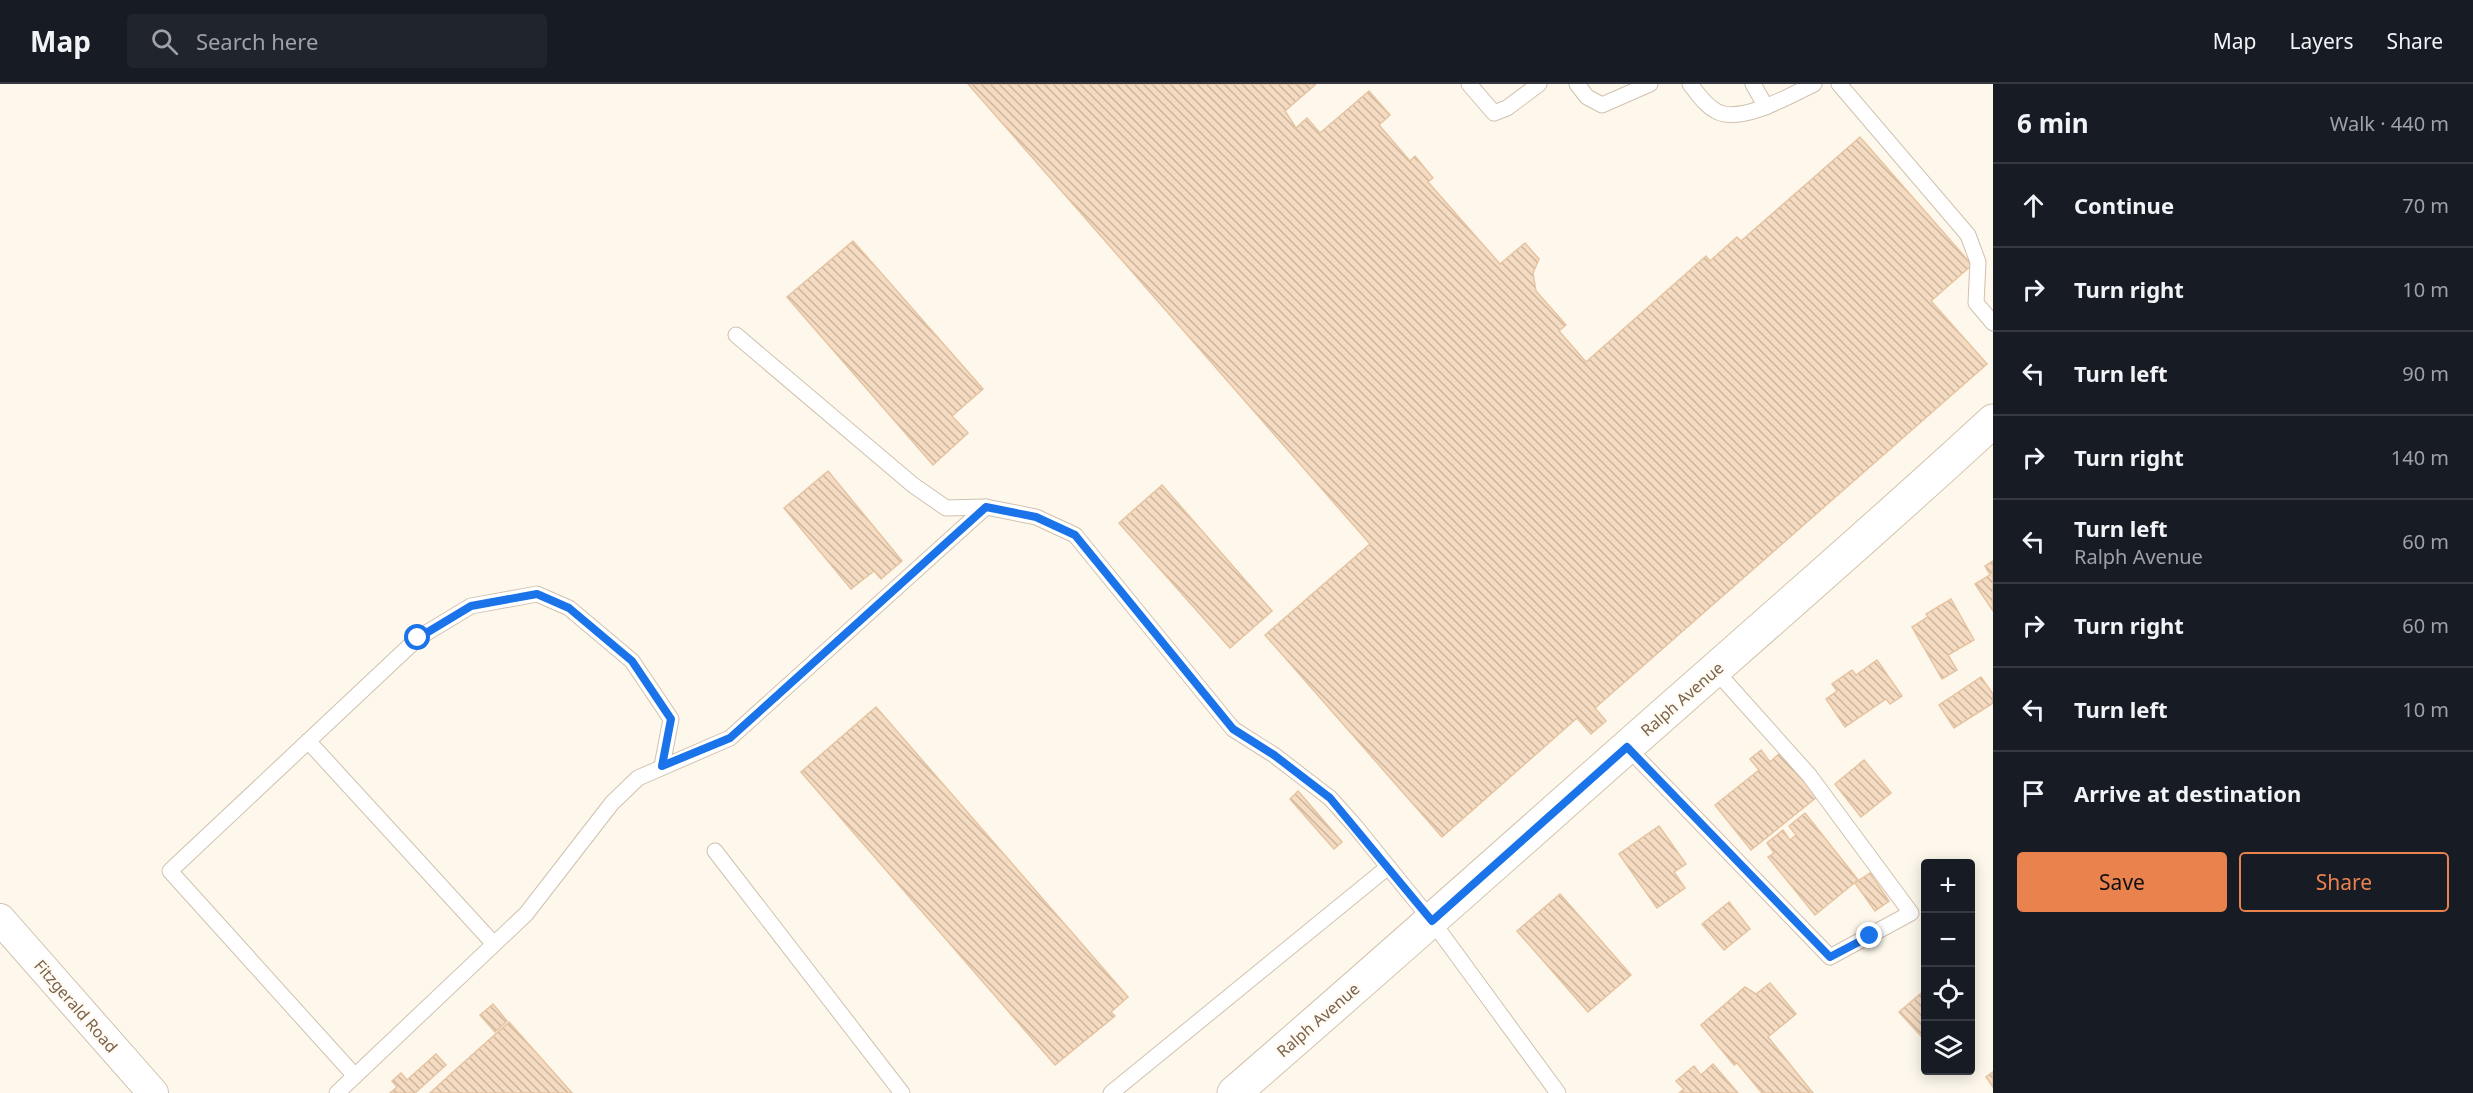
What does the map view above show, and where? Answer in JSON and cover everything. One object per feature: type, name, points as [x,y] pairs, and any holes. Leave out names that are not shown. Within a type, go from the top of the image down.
[{"type":"street","name":"Ralph Avenue","points":[[1234,1093],[1878,527],[1993,421]]},
{"type":"street","name":"Fitzgerald Road","points":[[0,919],[153,1093]]},
{"type":"lane","points":[[1469,84],[1494,113],[1507,108],[1539,84]]},
{"type":"lane","points":[[1577,84],[1587,97],[1602,105],[1650,84]]},
{"type":"lane","points":[[1690,84],[1705,103],[1718,112],[1731,116],[1766,107],[1814,84]]},
{"type":"lane","points":[[1753,84],[1766,107]]},
{"type":"lane","points":[[1839,84],[1968,235],[1978,262],[1976,303],[1993,323]]},
{"type":"lane","points":[[736,334],[913,485],[945,508],[986,507],[1036,517],[1075,535],[1233,729],[1274,755],[1330,798],[1432,921],[1558,1093]]},
{"type":"lane","points":[[337,1093],[526,914],[612,803],[638,778],[730,738],[986,507]]},
{"type":"lane","points":[[355,1076],[170,871],[418,638],[471,606],[537,594],[569,608],[632,661],[671,719],[662,766]]},
{"type":"lane","points":[[1627,747],[1830,957],[1911,913],[1809,775],[1714,670]]},
{"type":"lane","points":[[308,741],[494,944]]},
{"type":"lane","points":[[715,851],[902,1093]]},
{"type":"lane","points":[[1111,1093],[1388,867]]},
{"type":"building","points":[[968,84],[1316,84],[1285,111],[1296,128],[1307,118],[1320,133],[1369,91],[1390,115],[1379,125],[1410,161],[1415,156],[1433,178],[1428,182],[1500,264],[1525,243],[1539,259],[1533,273],[1536,291],[1566,325],[1559,331],[1586,362],[1706,256],[1710,261],[1737,237],[1741,241],[1860,137],[1972,265],[1931,301],[1987,364],[1595,708],[1606,721],[1591,734],[1577,718],[1442,837],[1265,635],[1370,544]]},
{"type":"building","points":[[853,241],[983,389],[952,416],[968,433],[933,465],[787,297]]},
{"type":"building","points":[[828,471],[902,561],[881,579],[874,571],[851,589],[784,508]]},
{"type":"building","points":[[1162,485],[1272,611],[1230,648],[1119,523]]},
{"type":"building","points":[[1993,561],[1993,611],[1975,584],[1990,575],[1985,566]]},
{"type":"building","points":[[1951,599],[1974,640],[1948,655],[1957,670],[1942,679],[1912,627],[1928,617],[1926,614]]},
{"type":"building","points":[[1877,660],[1902,696],[1890,704],[1886,699],[1845,727],[1826,699],[1837,691],[1832,684],[1852,670],[1856,675]]},
{"type":"building","points":[[1981,677],[1993,694],[1993,703],[1954,728],[1939,705]]},
{"type":"building","points":[[876,707],[1128,997],[1111,1012],[1115,1016],[1055,1065],[801,772]]},
{"type":"building","points":[[1761,750],[1770,762],[1781,752],[1817,797],[1751,850],[1715,805],[1759,770],[1750,759]]},
{"type":"building","points":[[1864,760],[1891,793],[1861,817],[1835,784]]},
{"type":"building","points":[[1298,791],[1342,842],[1334,849],[1290,799]]},
{"type":"building","points":[[1805,813],[1858,880],[1815,915],[1768,857],[1774,853],[1767,843],[1783,830],[1790,840],[1796,835],[1789,826]]},
{"type":"building","points":[[1659,826],[1686,864],[1674,872],[1685,888],[1657,908],[1619,854]]},
{"type":"building","points":[[1870,873],[1889,901],[1875,911],[1855,883]]},
{"type":"building","points":[[1560,894],[1631,975],[1588,1012],[1517,931]]},
{"type":"building","points":[[1729,902],[1750,929],[1724,950],[1702,924]]},
{"type":"building","points":[[1770,983],[1796,1014],[1768,1037],[1813,1093],[1762,1093],[1737,1063],[1734,1065],[1701,1025],[1745,987],[1756,994]]},
{"type":"building","points":[[1921,993],[1921,1036],[1899,1012]]},
{"type":"building","points":[[493,1004],[507,1021],[495,1032],[480,1015]]},
{"type":"building","points":[[509,1022],[572,1093],[430,1093],[453,1072]]},
{"type":"building","points":[[436,1054],[446,1065],[415,1093],[390,1093],[397,1087],[392,1081],[401,1073],[407,1080]]},
{"type":"building","points":[[1713,1064],[1738,1093],[1679,1093],[1684,1089],[1676,1081],[1694,1066],[1701,1075]]},
{"type":"building","points":[[1993,1072],[1993,1087],[1986,1077]]},
{"type":"route","points":[[418,638],[471,606],[537,594],[569,608],[632,661],[671,719],[662,766],[730,738],[986,507],[1036,517],[1075,535],[1233,729],[1274,755],[1330,798],[1432,921],[1627,747],[1830,957],[1870,936]]}]
